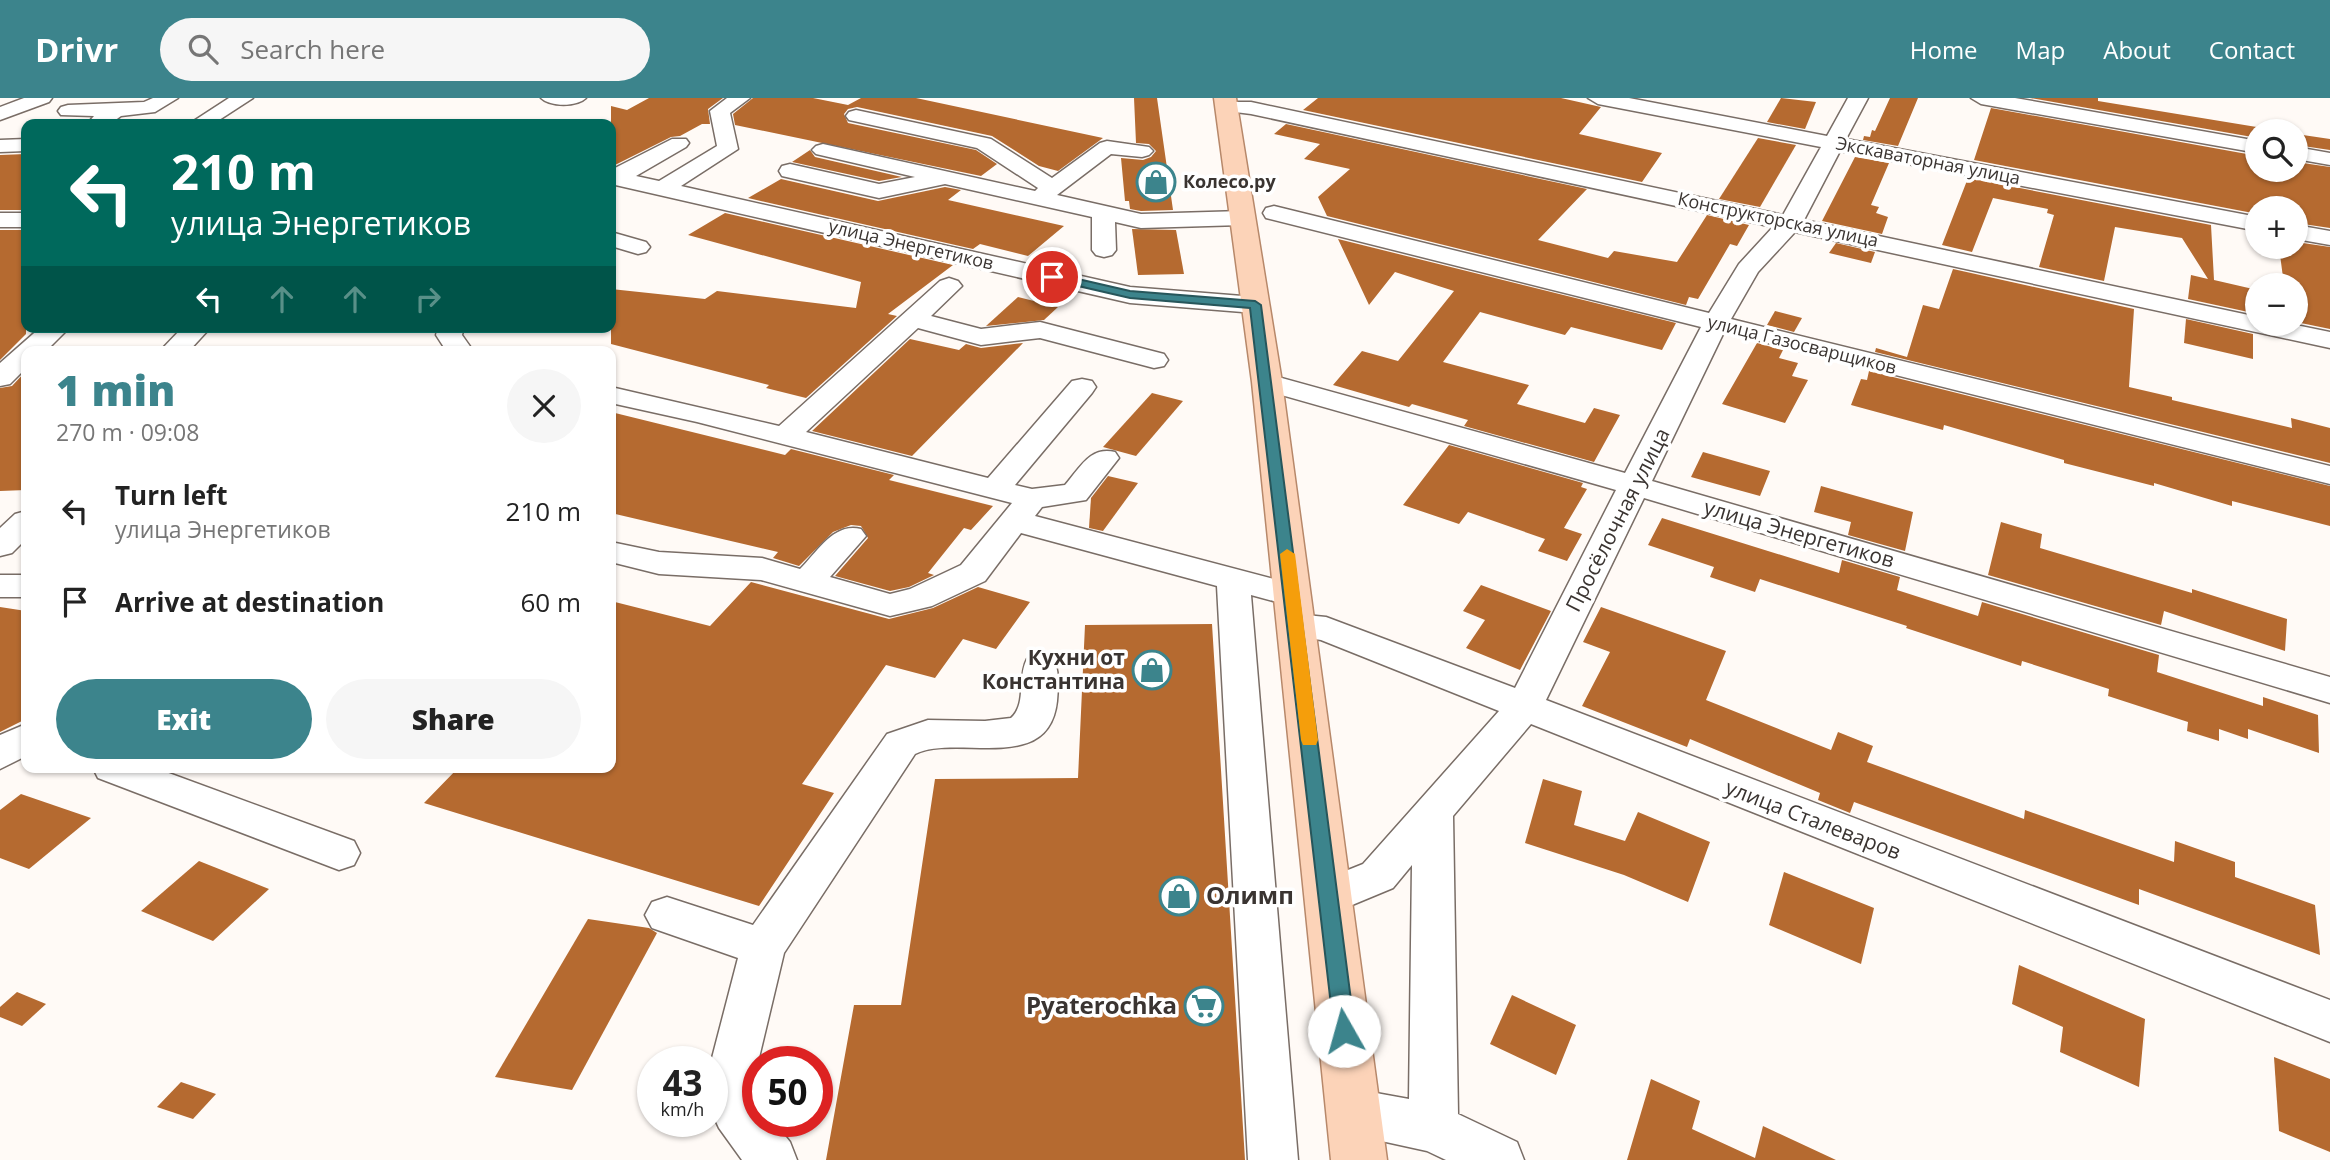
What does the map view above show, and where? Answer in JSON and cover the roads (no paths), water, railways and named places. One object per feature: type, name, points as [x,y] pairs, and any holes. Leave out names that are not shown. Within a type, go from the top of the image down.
[{"type":"main road","points":[[1225,102],[1266,382],[1359,1160]]},
{"type":"street","points":[[0,114],[43,98]]},
{"type":"street","points":[[68,111],[156,106],[168,98]]},
{"type":"street","points":[[207,119],[243,98]]},
{"type":"street","points":[[551,98],[576,98]]},
{"type":"street","points":[[663,188],[726,149],[728,143],[720,111],[740,98]]},
{"type":"street","name":"Экскаваторная улица","points":[[1598,98],[2245,222]]},
{"type":"street","name":"Просёлочная улица","points":[[1328,897],[1378,876],[1523,708],[1715,324],[1748,269],[1791,222],[1858,98]]},
{"type":"street","points":[[1981,98],[2245,144]]},
{"type":"street","name":"Конструкторская улица","points":[[1225,102],[2330,340]]},
{"type":"street","points":[[104,119],[116,110]]},
{"type":"street","points":[[856,116],[984,143],[1046,193]]},
{"type":"street","points":[[616,176],[679,143]]},
{"type":"street","points":[[0,146],[21,145]]},
{"type":"street","points":[[1046,193],[1107,147],[1142,151]]},
{"type":"street","points":[[823,150],[944,177],[1046,193],[1103,213],[1141,221],[1242,218]]},
{"type":"street","points":[[2308,155],[2330,159]]},
{"type":"street","points":[[790,171],[879,191],[944,177]]},
{"type":"street","name":"улица Энергетиков","points":[[616,177],[1130,295],[1255,305]]},
{"type":"street","points":[[1103,213],[1104,250]]},
{"type":"street","name":"улица Газосварщиков","points":[[1274,213],[2330,475]]},
{"type":"street","points":[[0,220],[21,220]]},
{"type":"street","points":[[2308,234],[2330,239]]},
{"type":"street","points":[[616,240],[638,247]]},
{"type":"street","points":[[785,436],[949,286]]},
{"type":"street","points":[[913,319],[981,337],[1040,330],[1154,359]]},
{"type":"street","points":[[36,346],[50,333]]},
{"type":"street","points":[[178,346],[192,333]]},
{"type":"street","points":[[0,378],[21,359]]},
{"type":"street","name":"улица Энергетиков","points":[[1266,382],[1636,486],[2330,690]]},
{"type":"street","points":[[995,490],[1082,387]]},
{"type":"street","name":"улица Сталеваров","points":[[616,396],[995,490],[1023,510],[1233,579],[1326,629],[2330,1021]]},
{"type":"street","points":[[616,552],[659,563],[762,569],[875,602],[903,604],[973,573],[1023,510],[1075,493],[1104,458]]},
{"type":"street","points":[[0,546],[21,526]]},
{"type":"street","points":[[807,582],[850,536]]},
{"type":"street","points":[[1233,579],[1273,1160]]},
{"type":"street","points":[[0,586],[21,586]]},
{"type":"street","points":[[772,1160],[736,1111],[733,1085],[735,1060],[763,947],[901,744],[914,737],[931,734],[1005,734],[1021,730],[1031,723],[1036,712],[1040,668]]},
{"type":"street","points":[[0,754],[21,741]]},
{"type":"street","points":[[124,773],[339,853]]},
{"type":"street","points":[[1433,814],[1433,1128]]},
{"type":"street","points":[[667,915],[763,947]]},
{"type":"street","points":[[1354,1112],[1433,1128],[1499,1160]]},
{"type":"place","name":"Колесо.ру","points":[[1156,182]]},
{"type":"place","name":"Кухни от Константина","points":[[1152,670]]},
{"type":"place","name":"Олимп","points":[[1179,896]]},
{"type":"place","name":"Pyaterochka","points":[[1204,1006]]}]
